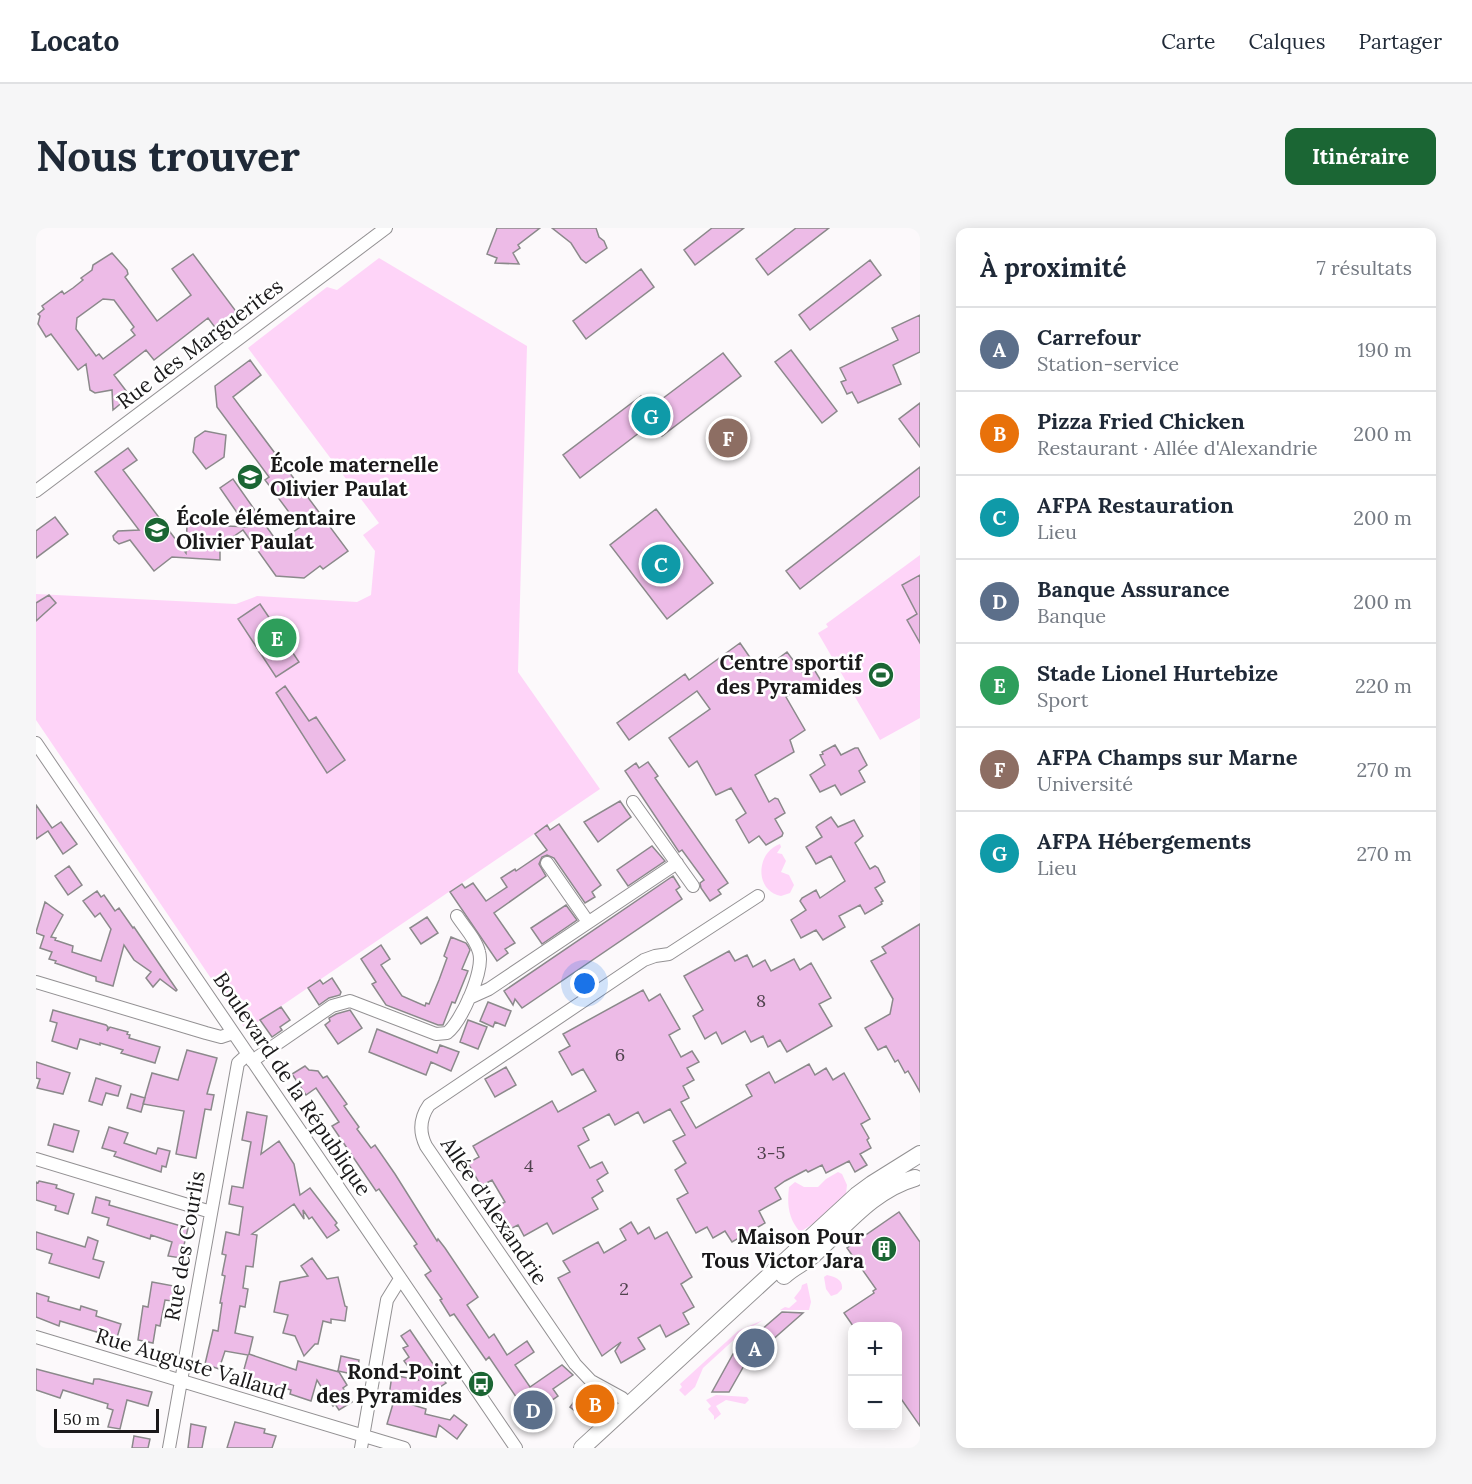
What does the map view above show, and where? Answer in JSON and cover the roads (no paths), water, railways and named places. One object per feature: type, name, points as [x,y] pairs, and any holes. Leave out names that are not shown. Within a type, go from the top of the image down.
[{"type":"main road","points":[[582,1448],[857,1195],[917,1154]]},
{"type":"main road","points":[[917,1154],[909,1171],[918,1179]]},
{"type":"main road","points":[[595,1448],[790,1270],[811,1256],[875,1198],[896,1185],[918,1179]]},
{"type":"street","name":"Rue des Marguerites","points":[[36,491],[386,228]]},
{"type":"street","name":"Boulevard de la République","points":[[36,742],[516,1448]]},
{"type":"street","points":[[633,802],[693,886]]},
{"type":"street","points":[[547,863],[555,885],[588,922]]},
{"type":"street","points":[[469,998],[489,989],[677,863]]},
{"type":"street","name":"Allée d'Alexandrie","points":[[629,1405],[622,1398],[591,1380],[575,1364],[426,1146],[421,1130],[422,1117],[429,1105],[635,966],[650,957],[669,954],[758,896]]},
{"type":"street","points":[[250,1057],[332,1006],[350,1001],[442,1035],[451,1030],[469,998],[478,969],[479,952],[457,916]]},
{"type":"street","points":[[36,982],[206,1034],[221,1037],[233,1033]]},
{"type":"street","name":"Rue des Courlis","points":[[169,1448],[238,1063],[250,1057]]},
{"type":"street","points":[[36,1159],[211,1212]]},
{"type":"street","points":[[362,1442],[387,1300],[400,1279]]},
{"type":"street","name":"Rue Auguste Vallaud","points":[[36,1337],[182,1381],[362,1442],[404,1448]]},
{"type":"place","name":"AFPA Hébergements","points":[[651,416]]},
{"type":"place","name":"AFPA Champs sur Marne","points":[[728,438]]},
{"type":"place","name":"École maternelle Olivier Paulat","points":[[250,477]]},
{"type":"place","name":"École élémentaire Olivier Paulat","points":[[157,530]]},
{"type":"place","name":"AFPA Restauration","points":[[661,564]]},
{"type":"place","name":"Stade Lionel Hurtebize","points":[[277,638]]},
{"type":"place","name":"Centre sportif des Pyramides","points":[[881,675]]},
{"type":"place","name":"Maison Pour Tous Victor Jara","points":[[884,1249]]},
{"type":"place","name":"Carrefour","points":[[755,1348]]},
{"type":"place","name":"Rond-Point des Pyramides","points":[[481,1384]]},
{"type":"place","name":"Pizza Fried Chicken","points":[[595,1404]]},
{"type":"place","name":"Banque Assurance","points":[[533,1410]]}]
